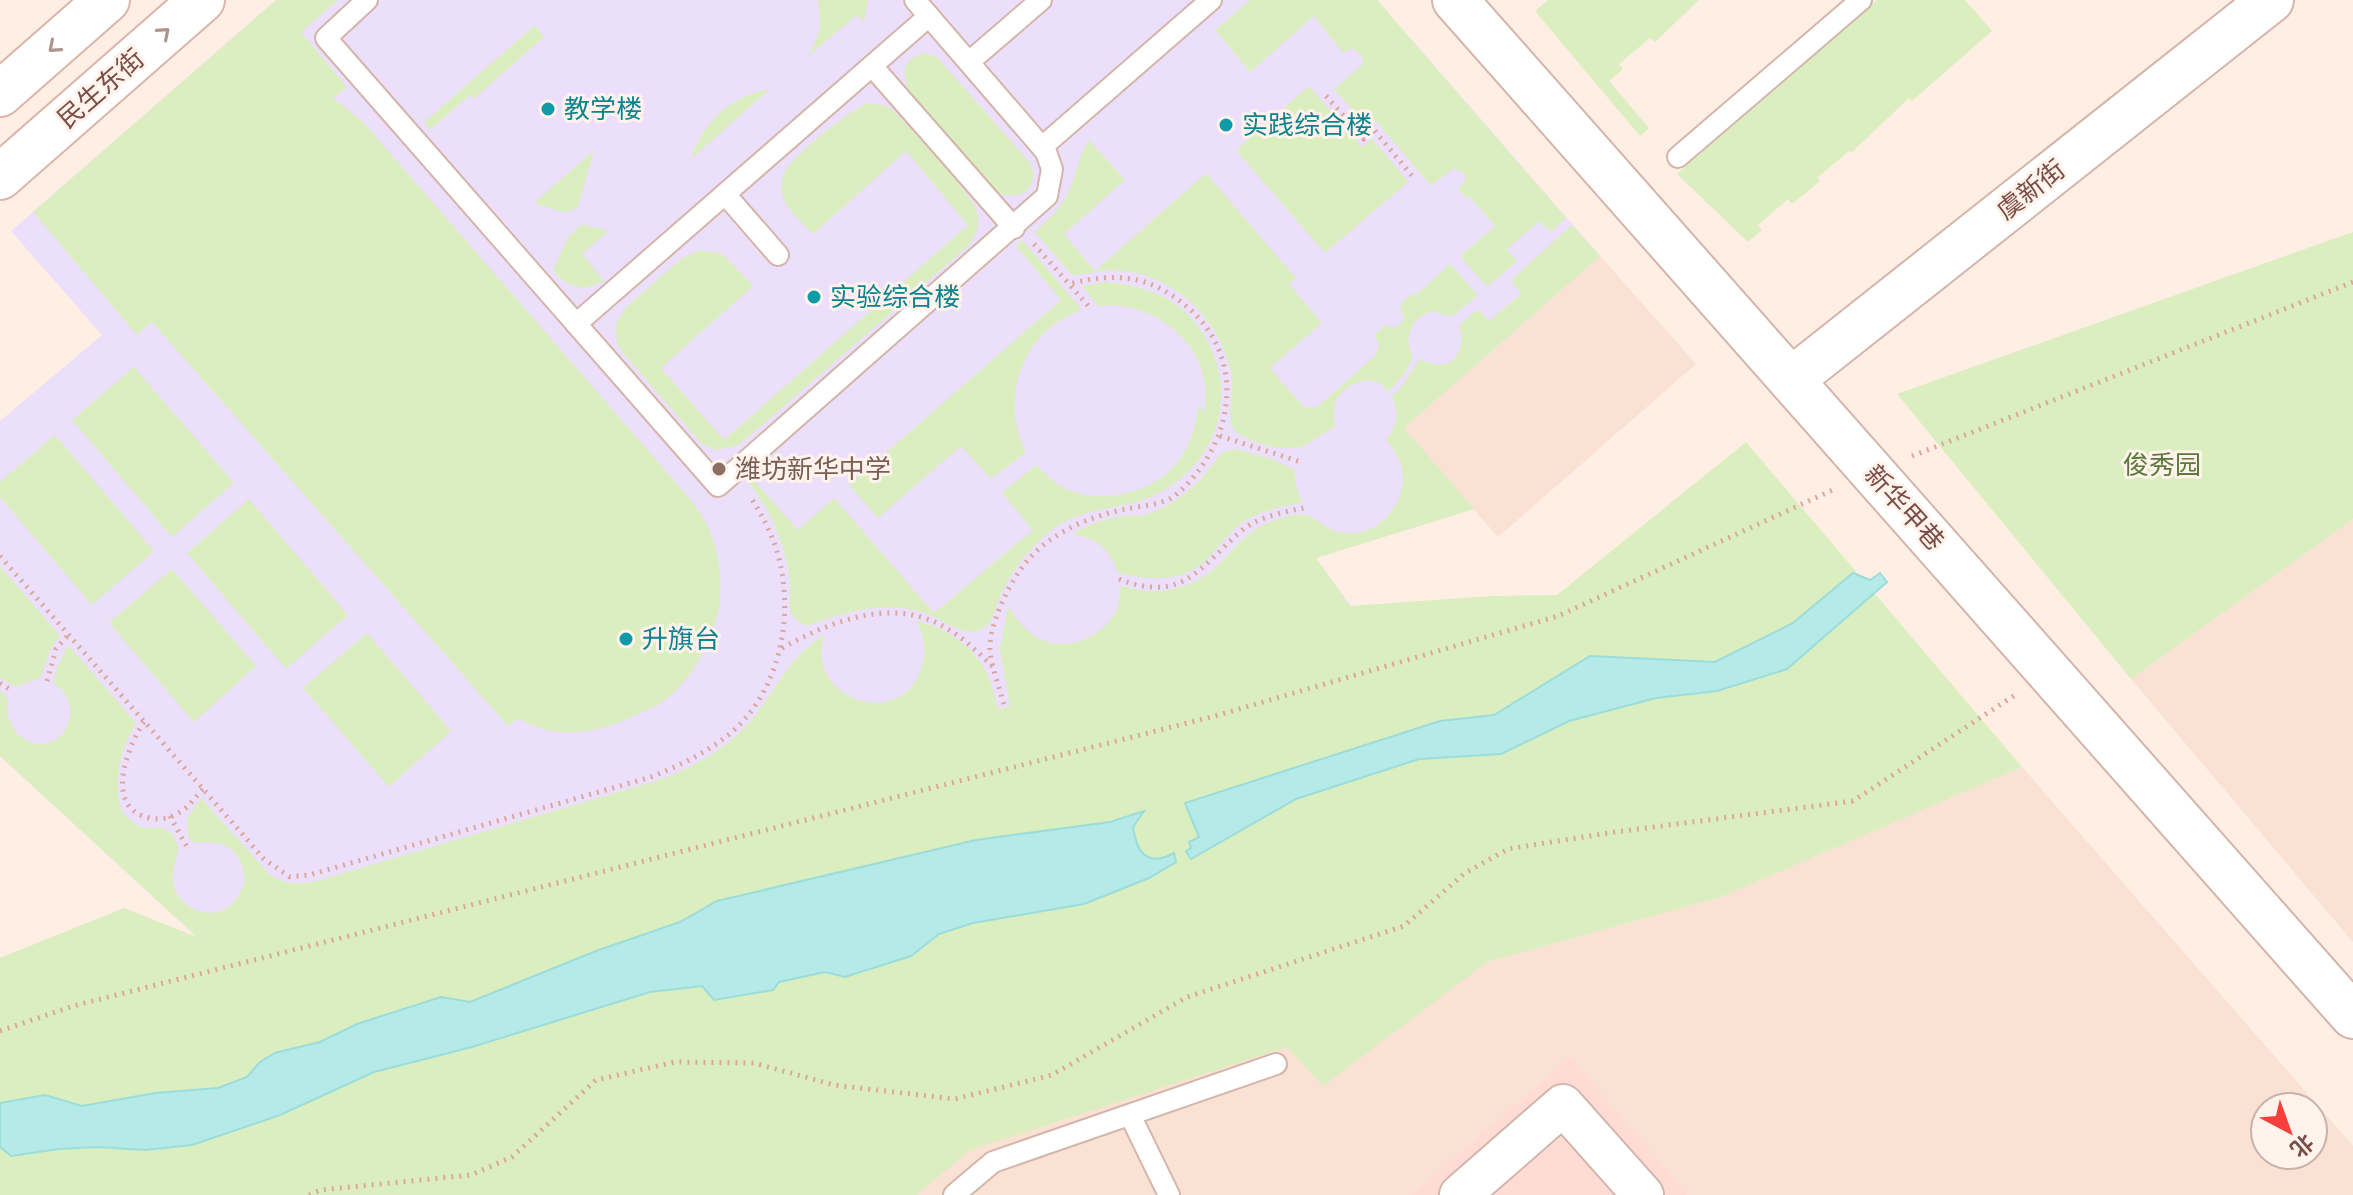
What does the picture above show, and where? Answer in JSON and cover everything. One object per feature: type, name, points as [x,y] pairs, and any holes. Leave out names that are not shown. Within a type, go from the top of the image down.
[{"type":"street","points":[[0,94],[107,0]]},
{"type":"street","name":"民生东街","points":[[0,177],[202,0]]},
{"type":"street","name":"新华甲巷","points":[[1455,0],[2353,1016]]},
{"type":"street","name":"虞新街","points":[[1791,380],[2271,0]]},
{"type":"street","points":[[1460,1195],[1563,1105],[1643,1195]]},
{"type":"lane","points":[[367,0],[326,38],[718,486],[1044,202],[1050,188],[1052,169],[1042,147],[915,0]]},
{"type":"lane","points":[[969,62],[1041,0]]},
{"type":"lane","points":[[1042,147],[1211,0]]},
{"type":"lane","points":[[1678,157],[1861,0]]},
{"type":"lane","points":[[576,324],[929,16]]},
{"type":"lane","points":[[872,66],[1016,226]]},
{"type":"lane","points":[[725,194],[778,255]]},
{"type":"lane","points":[[954,1195],[993,1162],[1276,1064]]},
{"type":"lane","points":[[1130,1115],[1169,1195]]},
{"type":"path","points":[[1326,96],[1364,139],[1374,130],[1413,177]]},
{"type":"path","points":[[1016,226],[1090,308]]},
{"type":"path","points":[[1004,704],[989,649],[1002,600],[1020,570],[1038,550],[1066,529],[1092,518],[1172,499],[1194,477],[1223,427],[1228,388],[1224,364],[1208,329],[1181,300],[1143,281],[1118,276],[1069,284]]},
{"type":"path","points":[[0,1031],[103,998],[1215,716],[1558,616],[1872,472],[2353,282]]},
{"type":"path","points":[[1220,436],[1298,461]]},
{"type":"path","points":[[0,556],[264,859],[290,877],[309,875],[651,777],[689,761],[728,735],[754,707],[782,648],[784,592],[772,537],[735,471]]},
{"type":"path","points":[[1119,579],[1149,586],[1176,585],[1200,573],[1243,530],[1282,512],[1304,508]]},
{"type":"path","points":[[782,648],[811,632],[853,619],[903,612],[947,628],[995,669]]},
{"type":"path","points":[[47,681],[56,649],[68,635]]},
{"type":"path","points":[[309,1195],[320,1190],[471,1175],[512,1157],[596,1080],[675,1062],[754,1063],[834,1085],[955,1099],[1052,1075],[1187,997],[1404,926],[1465,873],[1508,849],[1853,801],[2050,672]]},
{"type":"path","points":[[0,683],[12,691]]},
{"type":"path","points":[[144,722],[132,739],[124,762],[125,797],[142,816],[162,820],[180,812],[203,789]]},
{"type":"path","points":[[170,816],[187,847]]},
{"type":"shaded area","name":"潍坊新华中学","points":[[276,0],[1377,0],[1600,256],[1404,428],[1474,509],[1316,558],[1351,606],[199,939],[0,756],[0,421],[102,335],[11,231]]},
{"type":"shaded area","points":[[1600,256],[1696,364],[1498,537],[1403,429]]},
{"type":"shaded area","points":[[2353,519],[2353,942],[2131,679]]},
{"type":"shaded area","points":[[2022,767],[2305,1091],[2249,1091],[2249,1171],[2329,1171],[2329,1119],[2353,1146],[2353,1195],[1688,1195],[1569,1058],[1411,1195],[692,1195],[1487,962],[1721,897]]},
{"type":"shaded area","points":[[1570,1057],[1688,1195],[1411,1195]]},
{"type":"green space","points":[[276,0],[338,0],[301,32],[347,87],[333,98],[363,122],[691,500],[706,524],[720,573],[717,616],[697,664],[681,685],[657,705],[594,730],[548,730],[518,718],[508,726],[152,322],[137,335],[33,212]]},
{"type":"green space","points":[[817,0],[868,0],[864,22],[857,15],[808,56],[819,29]]},
{"type":"green space","points":[[1250,0],[1377,0],[1566,218],[1551,232],[1539,221],[1507,249],[1517,261],[1487,287],[1460,256],[1495,226],[1469,196],[1466,198],[1458,189],[1466,179],[1465,174],[1454,168],[1431,186],[1375,120],[1367,126],[1334,89],[1362,65],[1363,57],[1352,48],[1343,53],[1314,16],[1250,72],[1215,30]]},
{"type":"green space","points":[[1548,0],[1699,0],[1655,42],[1650,38],[1619,64],[1623,69],[1609,81],[1649,128],[1640,136],[1535,11]]},
{"type":"green space","points":[[1877,0],[1965,0],[1992,31],[1912,101],[1909,98],[1852,152],[1849,151],[1818,177],[1820,181],[1792,204],[1788,199],[1758,225],[1762,230],[1748,242],[1677,174]]},
{"type":"green space","points":[[535,25],[544,37],[474,99],[470,95],[430,130],[424,122]]},
{"type":"green space","points":[[923,53],[937,57],[1030,163],[1033,180],[1023,194],[1005,196],[996,190],[910,92],[905,68],[911,59]]},
{"type":"green space","points":[[1309,86],[1362,147],[1372,139],[1408,182],[1325,253],[1236,150]]},
{"type":"green space","points":[[770,89],[690,160],[702,134],[720,113],[742,98]]},
{"type":"green space","points":[[868,103],[886,106],[894,111],[953,177],[977,212],[975,234],[968,246],[739,445],[716,450],[702,444],[617,343],[616,324],[625,308],[681,259],[700,250],[723,254],[753,286],[661,368],[724,440],[968,225],[906,151],[813,234],[790,210],[781,191],[791,163],[824,133]]},
{"type":"green space","points":[[1089,140],[1125,180],[1064,234],[1095,271],[1206,173],[1296,278],[1289,284],[1322,323],[1270,368],[1304,407],[1317,407],[1376,355],[1379,343],[1374,335],[1386,325],[1399,326],[1404,317],[1401,304],[1413,293],[1416,295],[1450,264],[1478,295],[1452,317],[1432,311],[1419,319],[1409,335],[1413,357],[1405,373],[1388,392],[1372,381],[1358,383],[1345,390],[1339,395],[1334,408],[1335,427],[1295,448],[1272,447],[1250,440],[1232,425],[1232,377],[1225,351],[1204,316],[1190,301],[1155,279],[1136,273],[1109,270],[1072,275],[1035,232],[1065,199]]},
{"type":"green space","points":[[594,150],[578,207],[565,213],[534,203]]},
{"type":"green space","points":[[582,224],[608,231],[582,254],[604,281],[583,287],[570,285],[553,271],[568,237]]},
{"type":"green space","points":[[1572,225],[1600,256],[1404,428],[1474,509],[1316,558],[1350,606],[1491,596],[1557,595],[1746,442],[2022,767],[1721,897],[1487,962],[1323,1086],[1287,1047],[970,1150],[916,1195],[0,1195],[0,958],[124,908],[197,937],[0,756],[0,691],[8,697],[8,715],[23,738],[34,743],[46,743],[57,739],[66,729],[70,714],[68,700],[53,683],[68,645],[136,723],[119,766],[118,789],[122,812],[141,827],[160,828],[171,833],[177,845],[173,873],[175,889],[190,907],[206,912],[223,910],[231,905],[245,882],[240,861],[230,849],[215,843],[195,843],[188,837],[187,818],[201,798],[269,874],[290,883],[313,882],[659,780],[688,768],[740,732],[796,659],[825,634],[822,657],[828,676],[841,691],[859,700],[879,703],[898,698],[913,684],[923,662],[924,651],[922,635],[915,621],[934,626],[962,643],[986,671],[998,709],[1010,706],[1000,650],[1008,606],[1015,617],[1039,638],[1055,644],[1076,642],[1095,634],[1111,620],[1121,586],[1160,591],[1197,581],[1248,535],[1270,522],[1292,515],[1305,515],[1332,530],[1353,533],[1373,528],[1382,522],[1400,495],[1403,479],[1398,458],[1386,439],[1396,419],[1392,396],[1419,360],[1438,365],[1456,357],[1461,345],[1459,325],[1478,309],[1489,321],[1521,294],[1511,280]]},
{"type":"green space","name":"俊秀园","points":[[2353,232],[2353,519],[2131,679],[1897,394]]},
{"type":"green space","points":[[1022,240],[1082,310],[1044,333],[1021,368],[1015,409],[1018,431],[1026,452],[991,479],[961,446],[878,518],[849,485],[1061,300],[1016,246]]},
{"type":"green space","points":[[1106,282],[1138,287],[1166,299],[1191,317],[1209,344],[1219,374],[1221,406],[1210,442],[1192,468],[1155,495],[1076,517],[1050,531],[1019,564],[1001,593],[990,621],[982,629],[968,631],[925,613],[895,607],[851,612],[807,626],[797,620],[790,610],[788,570],[781,543],[770,516],[747,481],[751,477],[798,530],[834,498],[934,613],[1033,530],[1002,493],[1036,465],[1064,488],[1095,496],[1143,488],[1170,470],[1189,442],[1198,406],[1205,412],[1201,368],[1193,351],[1168,325],[1134,309],[1116,305],[1098,306],[1082,286]]},
{"type":"green space","points":[[134,367],[234,483],[172,537],[72,420]]},
{"type":"green space","points":[[55,435],[154,551],[92,605],[0,497],[0,482]]},
{"type":"green space","points":[[1236,449],[1295,470],[1295,482],[1302,503],[1270,510],[1249,519],[1191,571],[1168,578],[1118,573],[1101,546],[1072,533],[1105,520],[1145,515],[1168,505],[1197,482],[1221,453]]},
{"type":"green space","points":[[249,499],[348,615],[286,669],[187,553]]},
{"type":"green space","points":[[0,566],[60,636],[51,648],[40,678],[15,687],[0,677]]},
{"type":"green space","points":[[172,569],[256,666],[194,722],[109,623]]},
{"type":"green space","points":[[367,633],[451,731],[389,787],[303,688]]},
{"type":"water","points":[[1853,573],[1870,580],[1880,573],[1887,582],[1787,669],[1717,691],[1656,698],[1569,721],[1501,754],[1419,759],[1296,799],[1191,859],[1186,851],[1191,848],[1189,842],[1199,837],[1185,803],[1440,721],[1494,715],[1590,656],[1715,662],[1793,623]]},
{"type":"water","points":[[1144,811],[1133,827],[1141,851],[1157,859],[1174,853],[1176,862],[1149,878],[1084,904],[973,923],[939,934],[911,956],[845,977],[825,972],[779,982],[773,990],[714,1000],[702,986],[650,992],[472,1047],[374,1072],[280,1115],[192,1145],[145,1150],[97,1147],[59,1149],[11,1156],[0,1147],[0,1103],[45,1095],[82,1106],[155,1093],[218,1088],[247,1077],[260,1062],[275,1053],[320,1042],[357,1024],[441,997],[470,1002],[596,951],[680,922],[717,901],[976,840],[1110,822]]},
{"type":"place","name":"教学楼","points":[[548,109]]},
{"type":"place","name":"实践综合楼","points":[[1226,125]]},
{"type":"place","name":"实验综合楼","points":[[814,297]]},
{"type":"place","name":"潍坊新华中学","points":[[719,469]]},
{"type":"place","name":"升旗台","points":[[626,639]]}]
